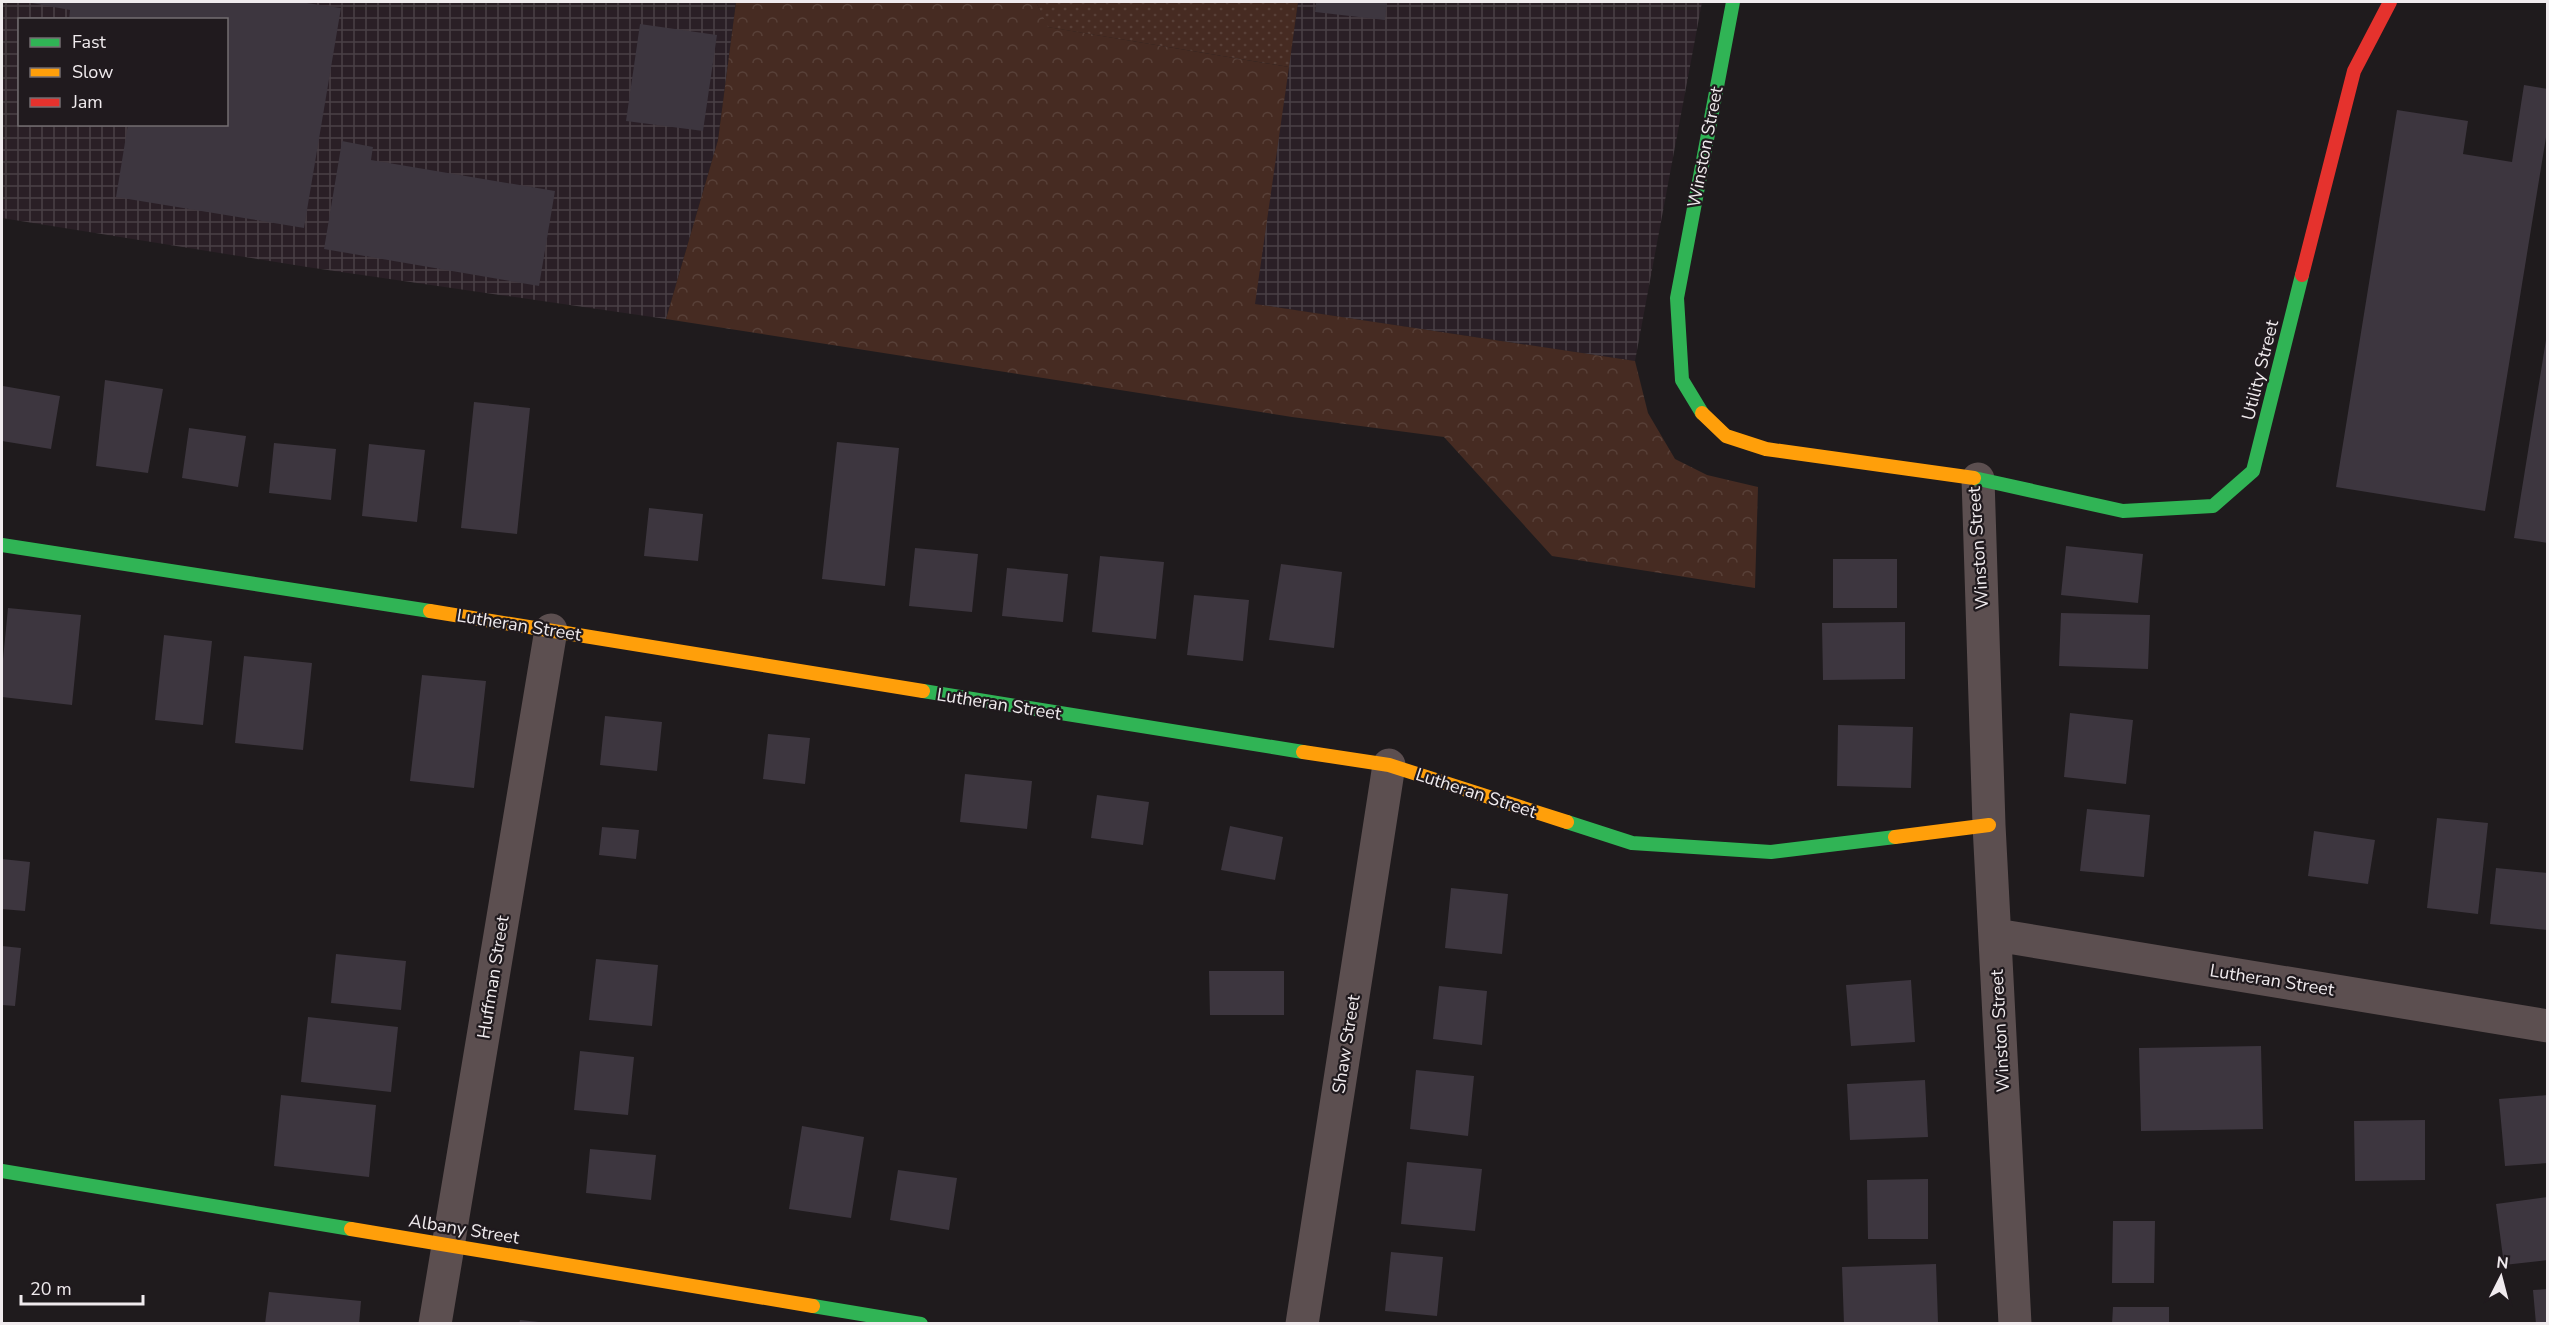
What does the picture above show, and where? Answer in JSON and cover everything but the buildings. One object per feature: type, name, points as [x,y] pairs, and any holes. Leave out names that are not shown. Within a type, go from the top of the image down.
[{"type":"street","name":"Winston Street","points":[[1732,2],[1677,298],[1682,380],[1699,411],[1726,436],[1766,449],[1978,479],[1989,825],[2015,1323]]},
{"type":"street","name":"Utility Street","points":[[1978,479],[2123,511],[2212,506],[2253,471],[2354,71],[2390,2]]},
{"type":"street","name":"Lutheran Street","points":[[2,545],[551,630],[1139,727],[1389,765],[1632,843],[1771,852],[1989,825]]},
{"type":"street","name":"Huffman Street","points":[[435,1323],[551,630]]},
{"type":"street","name":"Shaw Street","points":[[1302,1323],[1389,765]]},
{"type":"street","name":"Lutheran Street","points":[[1995,934],[2547,1026]]},
{"type":"street","name":"Albany Street","points":[[2,1171],[921,1323]]},
{"type":"shaded area","points":[[2,2],[736,2],[718,140],[666,319],[307,267],[2,218]]},
{"type":"shaded area","points":[[1298,2],[1702,2],[1635,361],[1254,304]]},
{"type":"green space","points":[[736,2],[1036,2],[1048,27],[1289,67],[1255,304],[1635,361],[1648,413],[1675,459],[1707,475],[1758,487],[1755,588],[1552,556],[1444,437],[1292,417],[666,319],[718,140]]},
{"type":"green space","points":[[1036,2],[1298,2],[1289,67],[1047,27]]},
{"type":"traffic: fast","points":[[1702,413],[1682,380],[1677,298],[1733,2]]},
{"type":"traffic: fast","points":[[1974,478],[2123,511],[2213,506],[2253,471],[2302,275]]},
{"type":"traffic: fast","points":[[2,545],[430,611]]},
{"type":"traffic: fast","points":[[923,691],[1303,752]]},
{"type":"traffic: fast","points":[[1567,822],[1632,843],[1771,852],[1895,837]]},
{"type":"traffic: fast","points":[[2,1171],[351,1229]]},
{"type":"traffic: fast","points":[[813,1306],[921,1324]]},
{"type":"traffic: slow","points":[[1702,413],[1726,436],[1766,449],[1974,478]]},
{"type":"traffic: slow","points":[[430,611],[923,691]]},
{"type":"traffic: slow","points":[[1303,752],[1389,765],[1567,822]]},
{"type":"traffic: slow","points":[[1895,837],[1989,825]]},
{"type":"traffic: slow","points":[[351,1229],[813,1306]]},
{"type":"traffic: jam","points":[[2302,275],[2354,71],[2390,2]]}]
